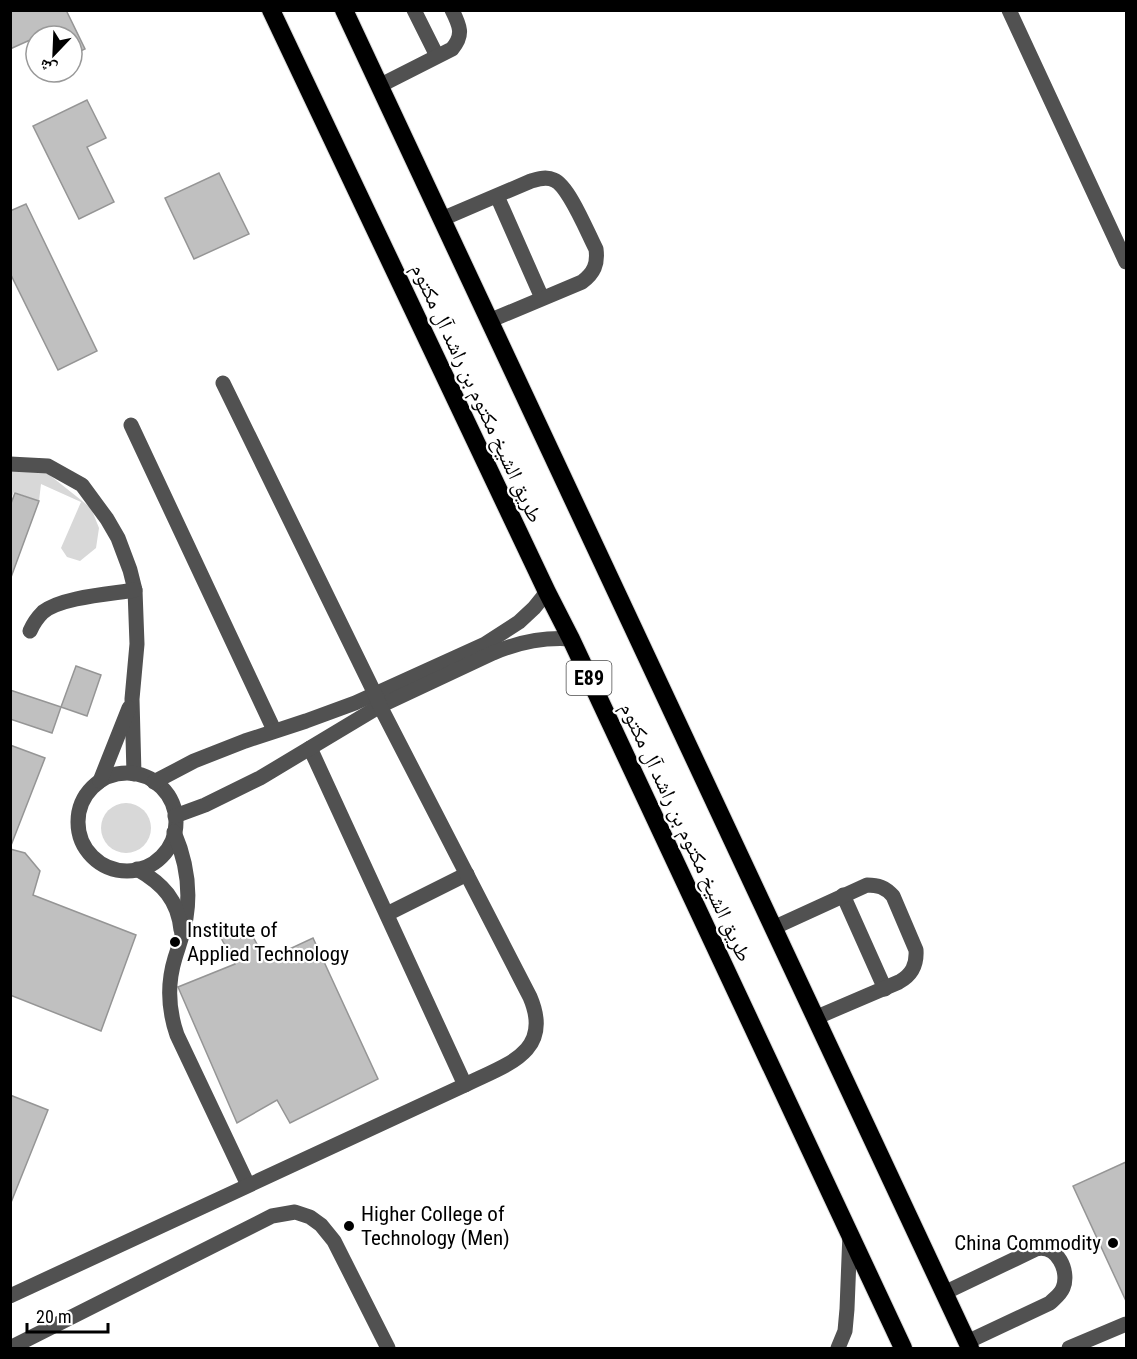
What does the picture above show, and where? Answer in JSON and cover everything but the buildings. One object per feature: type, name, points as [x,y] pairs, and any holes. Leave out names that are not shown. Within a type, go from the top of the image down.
[{"type":"highway","name":"طريق الشيخ مكتوم بن راشد آل مكتوم","points":[[271,10],[571,639],[903,1348]]},
{"type":"highway","name":"طريق الشيخ مكتوم بن راشد آل مكتوم","points":[[344,10],[969,1345]]},
{"type":"lane","points":[[414,10],[437,56]]},
{"type":"lane","points":[[379,86],[452,49],[460,35],[452,10]]},
{"type":"lane","points":[[1009,10],[1126,262]]},
{"type":"lane","points":[[442,219],[531,181],[542,178],[554,180],[564,187],[596,249],[598,259],[596,268],[582,282],[489,321]]},
{"type":"lane","points":[[497,196],[542,298]]},
{"type":"lane","points":[[10,1296],[465,1085],[520,1057],[535,1036],[536,1010],[530,997],[377,700],[223,383]]},
{"type":"lane","points":[[131,425],[274,730]]},
{"type":"lane","points":[[10,464],[48,466],[82,485],[118,538],[135,590],[137,644],[132,699],[134,774]]},
{"type":"lane","points":[[30,632],[34,621],[45,611],[60,604],[135,590]]},
{"type":"lane","points":[[175,816],[205,805],[261,778],[310,748],[377,700],[503,634],[534,608],[547,592]]},
{"type":"lane","points":[[154,782],[194,761],[274,730],[377,700],[508,647],[539,639],[571,639]]},
{"type":"lane","points":[[100,781],[132,699]]},
{"type":"lane","points":[[310,748],[465,1085]]},
{"type":"lane","points":[[122,773],[134,774],[154,782],[164,791],[175,816],[174,832],[169,847],[159,859],[145,867],[130,871],[114,869],[99,862],[87,851],[80,837],[77,822],[80,806],[88,792],[100,781],[122,773]]},
{"type":"lane","points":[[174,832],[186,866],[188,883],[186,919],[170,973],[169,998],[172,1022],[248,1185]]},
{"type":"lane","points":[[137,869],[165,889],[180,919],[182,936]]},
{"type":"lane","points":[[387,914],[467,874]]},
{"type":"lane","points":[[774,928],[860,887],[881,886],[893,896],[916,950],[911,973],[906,979],[885,989],[815,1018]]},
{"type":"lane","points":[[843,895],[885,989]]},
{"type":"lane","points":[[10,1348],[272,1216],[295,1212],[310,1217],[321,1225],[334,1241],[388,1348]]},
{"type":"lane","points":[[838,1348],[845,1331],[850,1233]]},
{"type":"lane","points":[[944,1293],[1036,1249],[1048,1249],[1057,1255],[1064,1270],[1065,1279],[1058,1296],[969,1345]]},
{"type":"lane","points":[[1069,1348],[1126,1324]]},
{"type":"shaded area","points":[[42,469],[91,508],[99,528],[96,548],[80,561],[67,557],[61,548],[81,502],[41,484],[39,501],[14,492],[11,499],[11,470]]},
{"type":"shaded area","points":[[121,803],[131,803],[144,810],[151,823],[151,833],[144,846],[131,853],[121,853],[112,849],[105,842],[101,833],[101,823],[105,814],[112,807]]},
{"type":"place","name":"Institute of Applied Technology","points":[[175,942]]},
{"type":"place","name":"Higher College of Technology (Men)","points":[[349,1226]]},
{"type":"place","name":"China Commodity","points":[[1113,1243]]}]
